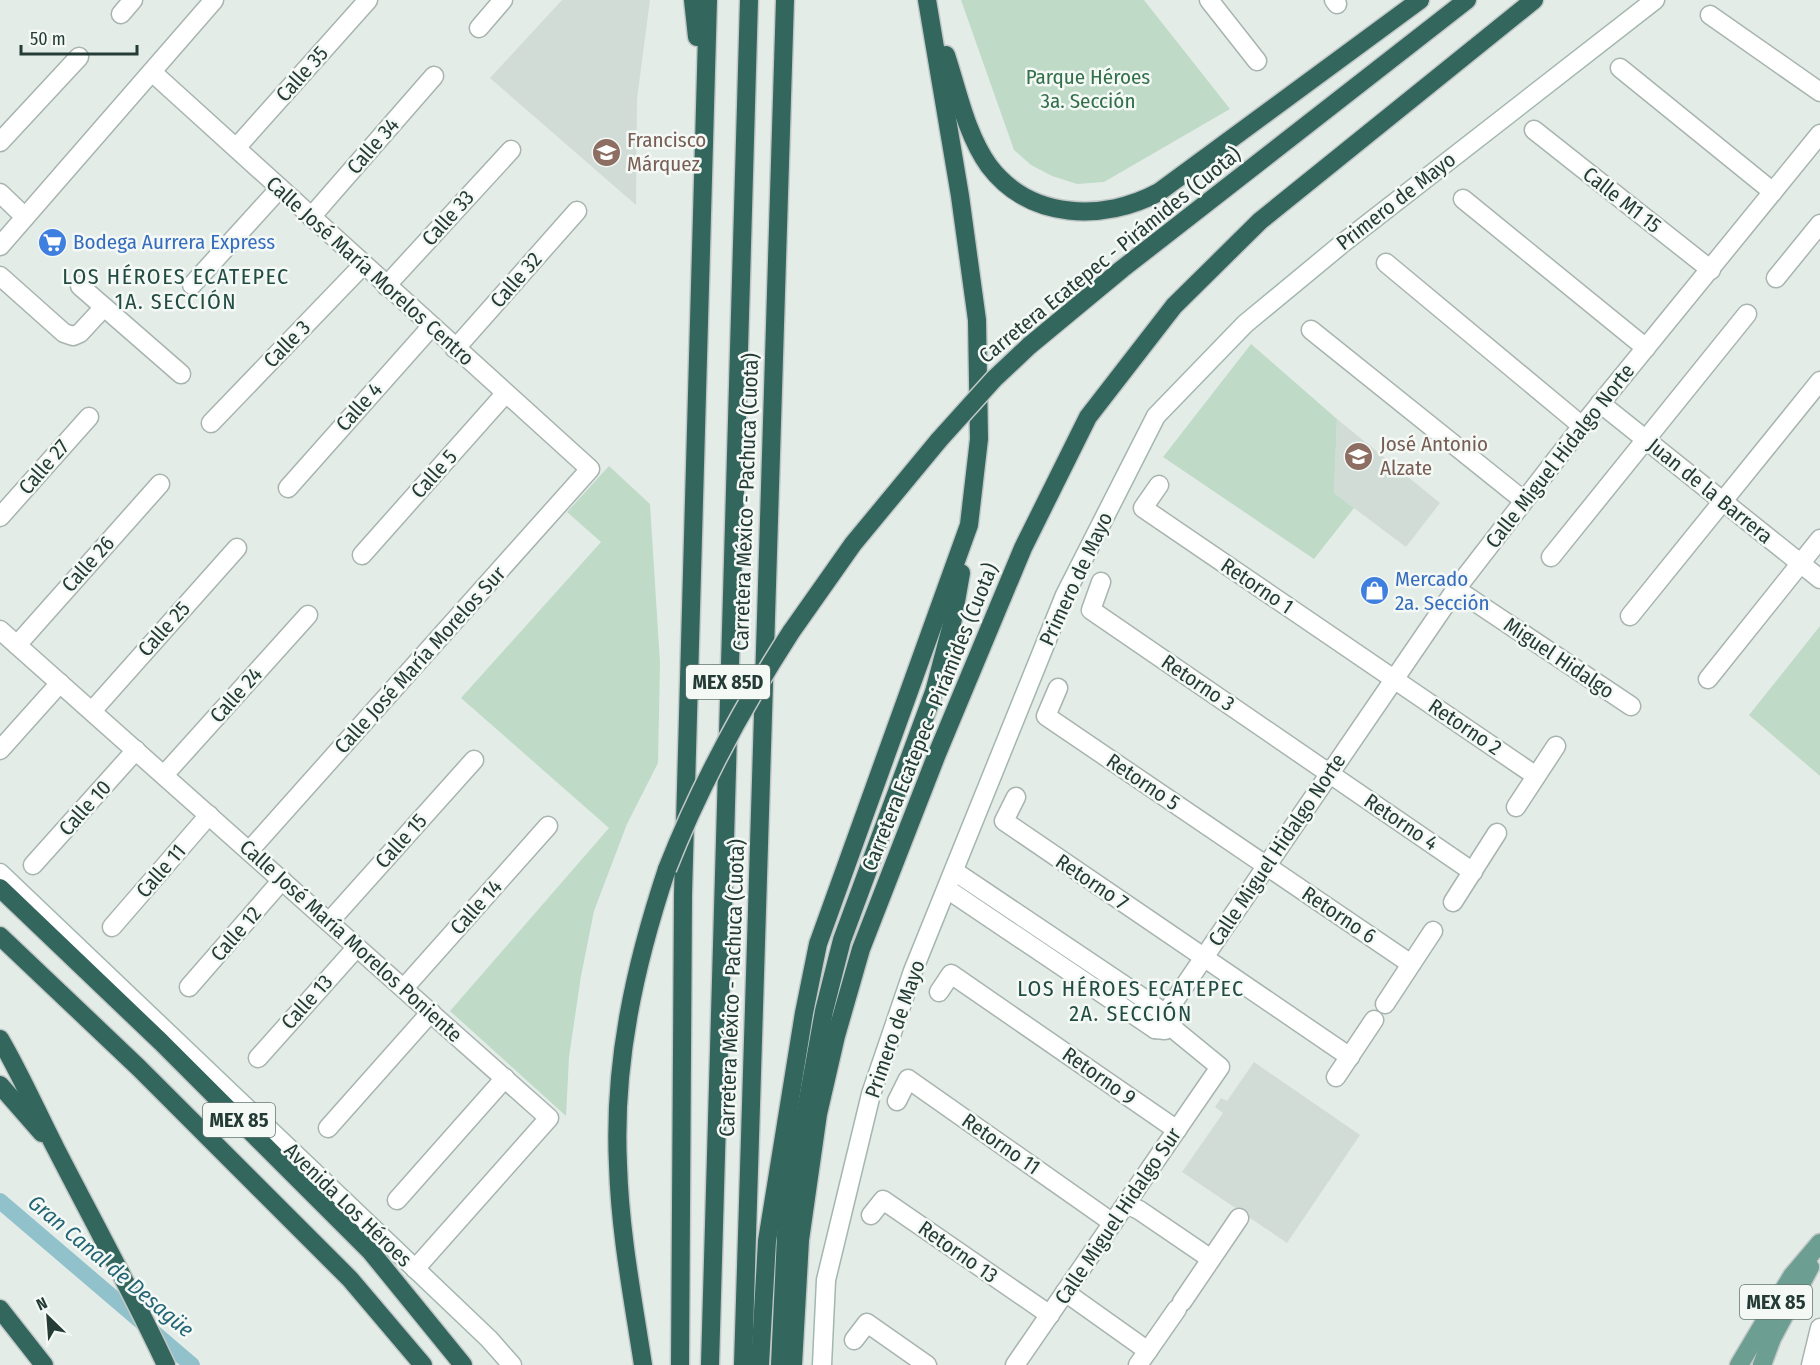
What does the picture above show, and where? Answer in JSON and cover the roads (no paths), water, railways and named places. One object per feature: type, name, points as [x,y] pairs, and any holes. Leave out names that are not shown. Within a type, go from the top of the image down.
[{"type":"highway","points":[[693,0],[705,115]]},
{"type":"highway","points":[[680,1365],[683,895],[708,0]]},
{"type":"highway","name":"Carretera México - Pachuca (Cuota)","points":[[710,1365],[749,0]]},
{"type":"highway","name":"Carretera México - Pachuca (Cuota)","points":[[743,1365],[785,0]]},
{"type":"highway","points":[[928,0],[969,128],[990,166],[1020,194],[1050,207],[1095,213],[1140,202],[1159,192],[1420,0]]},
{"type":"highway","points":[[780,1365],[787,1215],[824,1011],[842,940],[934,692],[952,624],[969,527],[979,439],[977,320],[960,196],[928,0]]},
{"type":"highway","name":"Carretera Ecatepec - Pirámides (Cuota)","points":[[643,1365],[624,1239],[618,1164],[618,1126],[627,1016],[645,934],[667,869],[712,765],[751,693],[853,544],[939,440],[994,379],[1029,346],[1122,270],[1467,0]]},
{"type":"highway","name":"Carretera Ecatepec - Pirámides (Cuota)","points":[[793,1365],[800,1240],[818,1114],[836,1036],[861,949],[1023,548],[1089,417],[1174,306],[1260,221],[1534,0]]},
{"type":"highway","points":[[760,1365],[767,1241],[800,1036],[819,944],[969,527]]},
{"type":"highway","name":"MEX 85","points":[[0,888],[161,1042],[371,1252],[463,1365]]},
{"type":"highway","name":"MEX 85","points":[[0,936],[139,1068],[351,1279],[423,1365]]},
{"type":"highway","points":[[0,1039],[24,1080],[55,1147],[97,1224],[166,1365]]},
{"type":"highway","points":[[0,1085],[55,1147]]},
{"type":"highway","points":[[0,1309],[44,1365]]},
{"type":"main road","name":"MEX 85","points":[[1739,1365],[1792,1276],[1820,1245]]},
{"type":"main road","name":"MEX 85","points":[[1762,1365],[1772,1338],[1820,1245]]},
{"type":"street","points":[[0,246],[214,0]]},
{"type":"street","name":"Calle 35","points":[[236,148],[368,0]]},
{"type":"street","points":[[479,28],[503,0]]},
{"type":"street","points":[[1209,0],[1257,61]]},
{"type":"street","name":"Primero de Mayo","points":[[822,1365],[826,1280],[871,1094],[914,971],[1065,595],[1156,416],[1245,324],[1343,243],[1654,0]]},
{"type":"street","points":[[1710,15],[1820,92]]},
{"type":"street","points":[[0,141],[79,57]]},
{"type":"street","points":[[1620,68],[1773,192]]},
{"type":"street","name":"Calle José María Morelos Centro","points":[[152,72],[590,469]]},
{"type":"street","name":"Calle 34","points":[[311,217],[435,76]]},
{"type":"street","name":"Calle M1 15","points":[[1534,130],[1710,270]]},
{"type":"street","name":"Calle Miguel Hidalgo Norte","points":[[1160,1021],[1456,589],[1581,426],[1820,134]]},
{"type":"street","name":"Calle 33","points":[[386,286],[511,150]]},
{"type":"street","points":[[192,285],[280,188]]},
{"type":"street","points":[[0,193],[25,218]]},
{"type":"street","points":[[1463,200],[1646,348]]},
{"type":"street","name":"Calle 32","points":[[455,349],[577,211]]},
{"type":"street","points":[[1776,278],[1820,224]]},
{"type":"street","points":[[1386,263],[1581,426]]},
{"type":"street","name":"Calle 3","points":[[211,423],[363,265]]},
{"type":"street","points":[[0,276],[64,333],[73,336],[80,333],[104,307]]},
{"type":"street","points":[[80,286],[181,374]]},
{"type":"street","points":[[1551,557],[1747,314]]},
{"type":"street","name":"Calle 4","points":[[288,488],[431,327]]},
{"type":"street","points":[[1311,330],[1523,500]]},
{"type":"street","points":[[1630,616],[1820,381]]},
{"type":"street","name":"Calle 5","points":[[362,555],[506,394]]},
{"type":"street","name":"Juan de la Barrera","points":[[1600,403],[1820,579]]},
{"type":"street","name":"Calle 27","points":[[0,517],[89,417]]},
{"type":"street","name":"Calle José María Morelos Sur","points":[[249,851],[590,469]]},
{"type":"street","name":"Calle 26","points":[[17,645],[160,484]]},
{"type":"street","name":"Retorno 1","points":[[1159,485],[1143,508],[1394,679]]},
{"type":"street","points":[[1708,679],[1820,539]]},
{"type":"street","name":"Calle 25","points":[[92,711],[237,548]]},
{"type":"street","name":"Retorno 3","points":[[1101,582],[1091,610],[1329,773]]},
{"type":"street","name":"Miguel Hidalgo","points":[[1456,589],[1631,706]]},
{"type":"street","name":"Calle 24","points":[[164,775],[308,615]]},
{"type":"street","name":"Calle José María Morelos Poniente","points":[[0,630],[549,1118],[415,1269]]},
{"type":"street","name":"Retorno 2","points":[[1394,679],[1536,776]]},
{"type":"street","points":[[0,750],[60,682]]},
{"type":"street","name":"Retorno 5","points":[[1058,688],[1046,716],[1266,866]]},
{"type":"street","points":[[1516,807],[1556,746]]},
{"type":"street","name":"Calle 10","points":[[33,865],[136,750]]},
{"type":"street","name":"Calle 15","points":[[329,922],[474,760]]},
{"type":"street","name":"Retorno 4","points":[[1329,773],[1473,872]]},
{"type":"street","name":"Retorno 7","points":[[1016,797],[1004,821],[1203,958]]},
{"type":"street","name":"Calle 11","points":[[112,927],[209,815]]},
{"type":"street","name":"Calle 14","points":[[404,988],[548,826]]},
{"type":"street","points":[[1453,902],[1497,833]]},
{"type":"street","name":"Retorno 6","points":[[1266,866],[1411,964]]},
{"type":"street","points":[[954,871],[1010,908],[1160,1021]]},
{"type":"street","name":"Avenida Los Héroes","points":[[0,873],[489,1339],[512,1365]]},
{"type":"street","name":"Calle 12","points":[[189,987],[282,880]]},
{"type":"street","points":[[946,890],[1160,1021]]},
{"type":"street","points":[[1000,924],[1010,908]]},
{"type":"street","points":[[1385,1004],[1433,931]]},
{"type":"street","name":"Calle 13","points":[[258,1058],[357,947]]},
{"type":"street","points":[[1203,958],[1350,1057]]},
{"type":"street","name":"Retorno 9","points":[[939,992],[951,974],[1177,1130]]},
{"type":"street","points":[[328,1128],[431,1012]]},
{"type":"street","points":[[1336,1077],[1374,1020]]},
{"type":"street","name":"Calle Miguel Hidalgo Sur","points":[[1015,1365],[1221,1067],[1160,1021]]},
{"type":"street","points":[[397,1200],[505,1078]]},
{"type":"street","name":"Retorno 11","points":[[897,1101],[908,1079],[1113,1223]]},
{"type":"street","name":"Retorno 13","points":[[871,1215],[883,1200],[1050,1315]]},
{"type":"street","points":[[1126,1204],[1139,1210],[1211,1259]]},
{"type":"street","points":[[1065,1292],[1143,1358],[1239,1218]]},
{"type":"street","points":[[854,1340],[867,1323],[927,1365]]},
{"type":"street","points":[[1811,1365],[1820,1328]]},
{"type":"waterway","name":"Gran Canal de Desagüe","points":[[0,1201],[192,1365]]},
{"type":"place","name":"Francisco Márquez","points":[[606,152]]},
{"type":"place","name":"Bodega Aurrera Express","points":[[52,242]]},
{"type":"place","name":"José Antonio Alzate","points":[[1359,456]]},
{"type":"place","name":"Mercado 2a. Sección","points":[[1374,591]]},
{"type":"district","name":"LOS HÉROES ECATEPEC 1A. SECCIÓN","points":[[176,288]]},
{"type":"district","name":"LOS HÉROES ECATEPEC 2A. SECCIÓN","points":[[1131,1000]]},
{"type":"park label","name":"Parque Héroes 3a. Sección","points":[[1088,89]]}]
